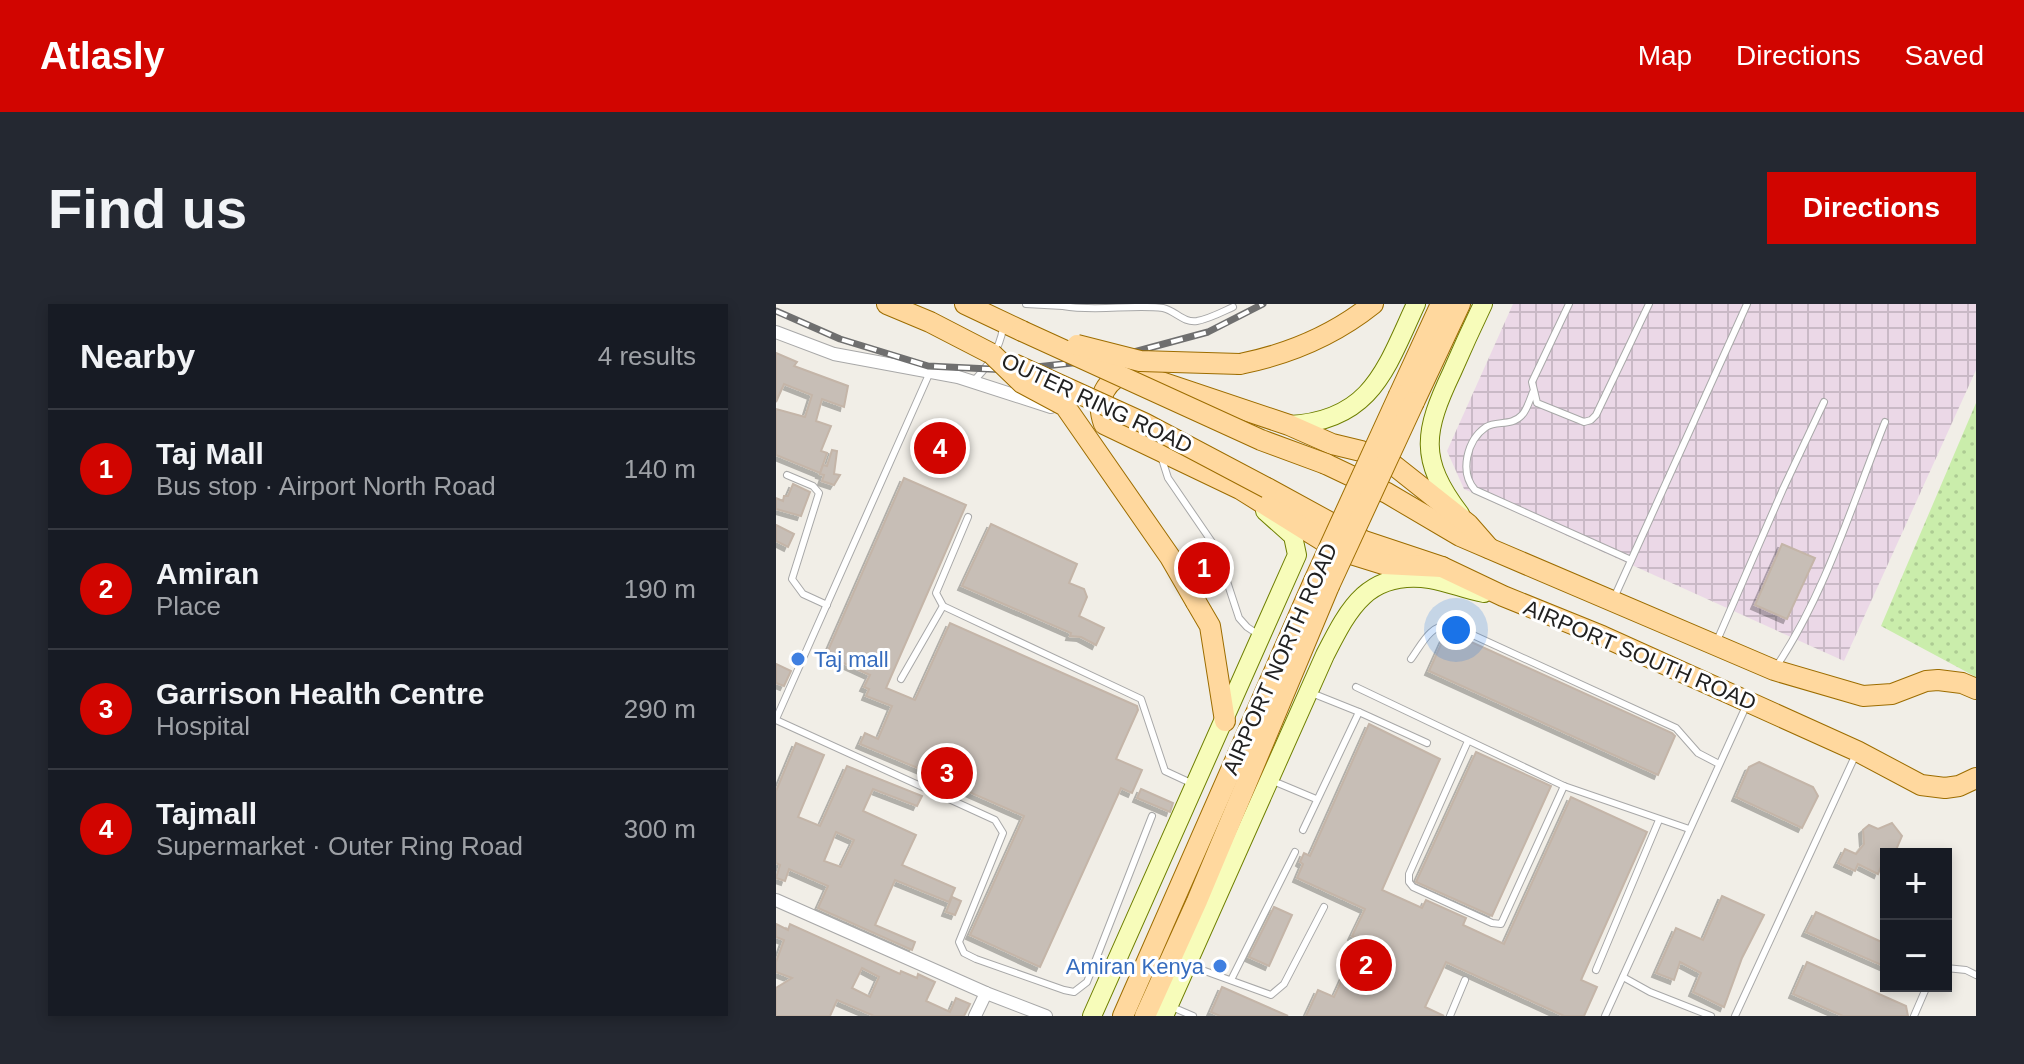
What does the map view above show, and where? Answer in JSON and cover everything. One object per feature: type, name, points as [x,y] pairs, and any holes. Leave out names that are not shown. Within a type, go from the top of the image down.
[{"type":"main road","name":"OUTER RING ROAD","points":[[887,304],[1144,423],[1304,508]]},
{"type":"main road","name":"OUTER RING ROAD","points":[[965,304],[1261,440],[1326,464]]},
{"type":"main road","points":[[1013,327],[1140,361],[1240,364],[1272,358],[1335,332],[1373,304]]},
{"type":"main road","points":[[1289,425],[1334,415],[1365,397],[1382,375],[1416,304]]},
{"type":"main road","name":"AIRPORT NORTH ROAD","points":[[1145,1016],[1188,897],[1314,581],[1441,304]]},
{"type":"main road","name":"AIRPORT NORTH ROAD","points":[[1123,1016],[1188,897],[1460,304]]},
{"type":"main road","points":[[1483,304],[1440,396],[1430,421],[1429,435],[1430,459],[1441,487],[1489,548]]},
{"type":"main road","points":[[992,354],[1022,383],[1065,406],[1170,557],[1210,626],[1225,721]]},
{"type":"main road","points":[[1442,567],[1383,564],[1338,550],[1240,489],[1104,424],[1100,410],[1104,389],[1114,378],[1131,372],[1289,425],[1396,467],[1468,524]]},
{"type":"main road","name":"AIRPORT SOUTH ROAD","points":[[1326,464],[1387,493],[1449,530],[1714,647],[1774,670],[1863,696],[1892,694],[1926,681],[1938,680],[1962,683],[1976,689]]},
{"type":"main road","name":"AIRPORT NORTH ROAD","points":[[1092,1016],[1297,555],[1293,536],[1240,489]]},
{"type":"main road","name":"AIRPORT SOUTH ROAD","points":[[1304,508],[1364,541],[1442,567],[1748,701],[1857,751],[1921,785],[1945,788],[1976,778]]},
{"type":"main road","name":"AIRPORT NORTH ROAD","points":[[1167,1011],[1348,611],[1375,588],[1394,580],[1427,579],[1503,596]]},
{"type":"street","points":[[776,332],[834,354],[972,382],[1104,424]]},
{"type":"street","points":[[776,900],[986,993],[1046,1016]]},
{"type":"street","points":[[975,1016],[986,993]]},
{"type":"lane","points":[[1026,304],[1063,305],[1084,310],[1167,309],[1185,320],[1197,321],[1233,307]]},
{"type":"lane","points":[[1569,304],[1532,382],[1533,392],[1537,403],[1584,422],[1596,415],[1649,304]]},
{"type":"lane","points":[[1613,601],[1747,304]]},
{"type":"lane","points":[[972,382],[987,369],[1002,337],[1013,327]]},
{"type":"lane","points":[[930,372],[776,719],[995,820],[1003,833],[959,942],[964,953],[976,959],[1064,990],[1074,992],[1087,982],[1152,816]]},
{"type":"lane","points":[[1533,392],[1524,414],[1518,419],[1493,424],[1482,431],[1466,458],[1468,481],[1475,490],[1631,560]]},
{"type":"lane","points":[[1714,647],[1824,402]]},
{"type":"lane","points":[[1774,670],[1796,637],[1813,600],[1885,422]]},
{"type":"lane","points":[[1160,453],[1168,478],[1216,548],[1239,618],[1262,637]]},
{"type":"lane","points":[[787,475],[813,486],[819,493],[792,579],[803,594],[827,605]]},
{"type":"lane","points":[[968,517],[936,593],[943,606],[1141,699],[1165,771],[1196,785]]},
{"type":"lane","points":[[901,679],[943,606]]},
{"type":"lane","points":[[1411,659],[1430,631],[1451,625],[1676,728],[1698,753],[1719,764]]},
{"type":"lane","points":[[1356,687],[1564,786],[1689,829]]},
{"type":"lane","points":[[1309,692],[1427,743]]},
{"type":"lane","points":[[776,695],[785,698]]},
{"type":"lane","points":[[1605,1016],[1748,701]]},
{"type":"lane","points":[[1303,830],[1359,712]]},
{"type":"lane","points":[[1468,741],[1409,874],[1413,887],[1492,923],[1501,924],[1564,786]]},
{"type":"lane","points":[[1735,1016],[1857,751]]},
{"type":"lane","points":[[1270,780],[1316,799]]},
{"type":"lane","points":[[1596,970],[1659,820]]},
{"type":"lane","points":[[1231,980],[1295,852]]},
{"type":"lane","points":[[1188,964],[1271,995],[1284,984],[1324,907]]},
{"type":"lane","points":[[1952,969],[1976,975]]},
{"type":"lane","points":[[1623,977],[1711,1016]]},
{"type":"lane","points":[[1450,1016],[1465,980]]},
{"type":"lane","points":[[1914,1016],[1924,992]]},
{"type":"lane","points":[[1167,1011],[1193,1016]]},
{"type":"shaded area","points":[[1513,304],[1976,304],[1976,370],[1844,661],[1464,489],[1447,451]]},
{"type":"green space","points":[[1976,403],[1976,677],[1881,626]]},
{"type":"building","points":[[776,353],[797,362],[794,366],[848,386],[844,407],[822,399],[816,421],[831,426],[821,451],[827,453],[820,473],[776,455],[776,409],[805,417],[812,395],[784,384],[776,402]]},
{"type":"building","points":[[832,450],[837,451],[834,474],[840,475],[834,485],[822,481],[824,475],[820,474],[823,465],[827,466]]},
{"type":"building","points":[[904,478],[966,505],[886,688],[915,700],[950,623],[1137,706],[1138,710],[1116,759],[1142,770],[1132,793],[1121,788],[1040,967],[970,935],[1024,816],[860,744],[865,733],[878,739],[892,706],[866,696],[869,689],[864,687],[870,675],[826,655]]},
{"type":"building","points":[[793,484],[810,492],[801,516],[776,509],[776,498],[783,501]]},
{"type":"building","points":[[991,524],[1077,564],[1069,583],[1084,589],[1087,597],[1079,616],[1104,628],[1096,645],[962,586]]},
{"type":"building","points":[[776,525],[794,534],[788,547],[776,541]]},
{"type":"building","points":[[1782,544],[1815,558],[1787,619],[1755,605]]},
{"type":"building","points":[[1447,631],[1672,733],[1675,736],[1658,775],[1429,671]]},
{"type":"building","points":[[776,664],[791,671],[784,686],[776,683]]},
{"type":"building","points":[[1369,724],[1440,759],[1382,890],[1422,908],[1426,900],[1466,918],[1463,925],[1504,944],[1571,797],[1647,832],[1581,980],[1597,987],[1584,1016],[1564,1016],[1446,962],[1425,1007],[1444,1016],[1306,1016],[1318,990],[1334,997],[1360,940],[1352,936],[1365,909],[1297,878],[1303,864],[1300,862],[1304,853],[1310,856]]},
{"type":"building","points":[[796,743],[824,755],[798,817],[820,826],[847,766],[922,796],[917,806],[873,789],[863,811],[916,835],[902,865],[955,888],[949,902],[895,880],[875,925],[915,942],[912,950],[818,908],[828,886],[789,869],[785,881],[776,878],[780,865],[776,863],[776,791]],"holes":[[[836,832],[854,840],[841,867],[824,861]]]},
{"type":"building","points":[[1476,752],[1551,786],[1492,916],[1416,882]]},
{"type":"building","points":[[1759,762],[1813,787],[1818,796],[1802,828],[1736,797],[1749,767]]},
{"type":"building","points":[[1141,789],[1173,803],[1170,812],[1137,798]]},
{"type":"building","points":[[1892,823],[1902,836],[1897,848],[1880,848],[1878,874],[1858,864],[1855,871],[1838,863],[1845,849],[1856,854],[1864,844],[1863,830],[1869,825],[1878,829]]},
{"type":"building","points":[[1722,896],[1764,915],[1742,958],[1724,1007],[1693,992],[1701,973],[1680,962],[1674,980],[1656,973],[1676,928],[1703,940]]},
{"type":"building","points":[[952,897],[961,901],[955,915],[946,912]]},
{"type":"building","points":[[1274,907],[1292,915],[1269,966],[1249,957]]},
{"type":"building","points":[[1816,912],[1880,941],[1880,964],[1806,932]]},
{"type":"building","points":[[776,924],[788,930],[790,924],[900,974],[901,971],[917,978],[918,974],[935,982],[926,1001],[950,1012],[956,998],[970,1004],[964,1016],[874,1016],[837,1000],[830,1016],[776,1016],[776,988],[792,978],[776,972],[776,962],[784,940],[776,937]],"holes":[[[862,968],[879,977],[870,997],[852,988]]]},
{"type":"building","points":[[1807,962],[1906,1006],[1908,1016],[1843,1016],[1793,994]]},
{"type":"building","points":[[1222,987],[1288,1016],[1220,1016],[1211,1012]]},
{"type":"railway","points":[[776,311],[840,339],[928,366],[1010,370],[1108,359],[1208,332],[1263,304]]},
{"type":"place","name":"Tajmall","points":[[940,448]]},
{"type":"place","name":"Taj Mall","points":[[1204,568]]},
{"type":"place","name":"Taj mall","points":[[798,659]]},
{"type":"place","name":"Garrison Health Centre","points":[[947,773]]},
{"type":"place","name":"Amiran","points":[[1366,965]]},
{"type":"place","name":"Amiran Kenya","points":[[1220,966]]}]
